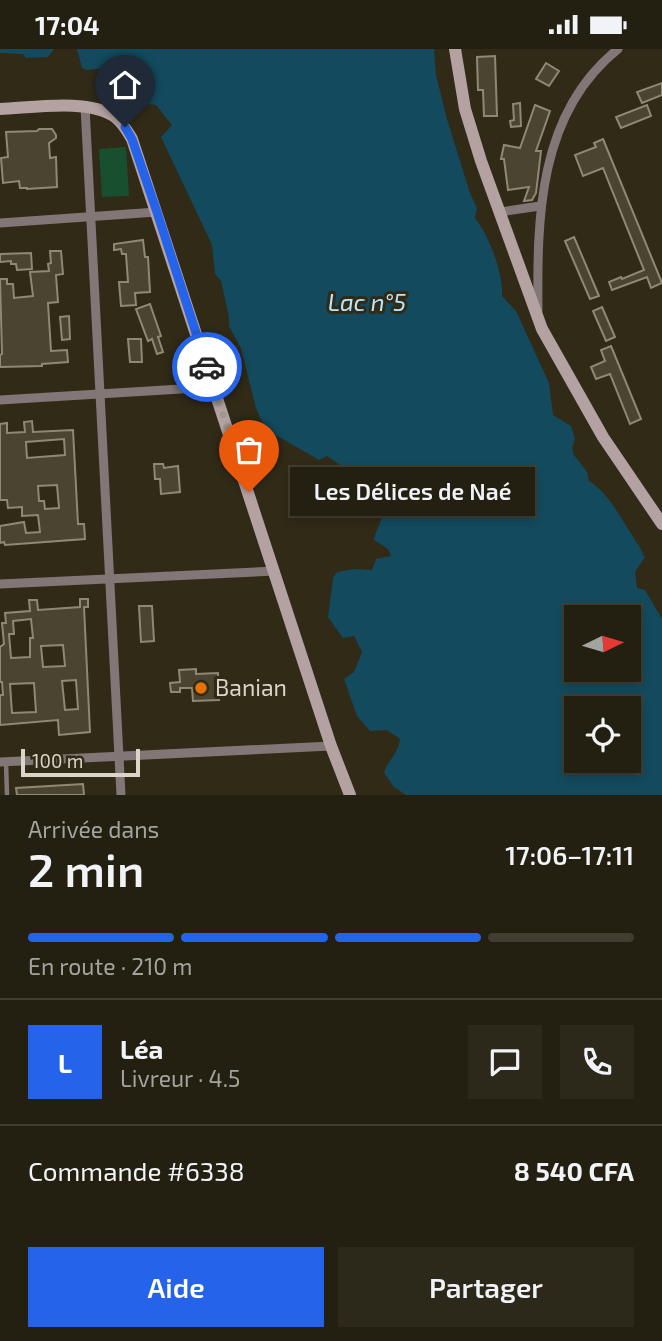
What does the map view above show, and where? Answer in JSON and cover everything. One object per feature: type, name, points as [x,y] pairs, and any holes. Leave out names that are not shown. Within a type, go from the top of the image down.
[{"type":"street","points":[[455,49],[465,109],[538,320],[603,437],[662,524]]},
{"type":"street","points":[[538,320],[540,206],[551,150],[562,121],[596,69],[618,49]]},
{"type":"street","points":[[85,107],[121,795]]},
{"type":"street","points":[[0,109],[85,107],[106,112],[125,127],[132,139],[331,745],[350,795]]},
{"type":"street","points":[[500,212],[540,206]]},
{"type":"street","points":[[0,223],[157,212]]},
{"type":"street","points":[[0,400],[214,387]]},
{"type":"street","points":[[0,584],[275,571]]},
{"type":"street","points":[[3,761],[331,745]]},
{"type":"lane","points":[[3,761],[7,795]]},
{"type":"green space","points":[[126,147],[129,196],[102,197],[99,149]]},
{"type":"water","points":[[0,49],[54,49],[48,57],[26,58],[23,54],[0,53]]},
{"type":"water","name":"Lac n°5","points":[[77,49],[434,49],[436,75],[447,119],[477,208],[475,218],[485,234],[498,267],[502,296],[516,311],[549,383],[553,415],[571,426],[575,439],[572,448],[574,455],[587,472],[589,481],[604,493],[616,509],[645,557],[635,572],[637,588],[645,590],[662,619],[662,795],[406,795],[394,787],[384,773],[400,739],[387,730],[370,731],[357,716],[344,679],[354,672],[362,652],[354,636],[343,638],[328,617],[333,578],[337,572],[372,570],[376,559],[391,556],[388,549],[374,540],[383,513],[371,507],[369,497],[381,490],[383,483],[374,474],[346,469],[327,456],[319,460],[279,437],[267,434],[256,408],[241,349],[229,326],[221,281],[215,274],[212,245],[161,137],[172,125],[156,105],[140,106],[142,102],[123,88],[116,75],[107,68],[82,68]]},
{"type":"building","points":[[495,56],[497,116],[484,116],[483,90],[478,90],[477,57]]},
{"type":"building","points":[[546,63],[559,71],[549,86],[536,79]]},
{"type":"building","points":[[662,83],[662,95],[642,103],[637,92]]},
{"type":"building","points":[[520,103],[521,126],[511,127],[510,121],[514,120],[513,104]]},
{"type":"building","points":[[535,105],[550,111],[536,151],[541,151],[536,193],[532,200],[524,201],[529,187],[508,190],[504,159],[501,159],[504,145],[520,148]]},
{"type":"building","points":[[647,105],[651,116],[621,128],[616,117]]},
{"type":"building","points":[[52,129],[56,135],[49,143],[50,158],[56,157],[57,187],[27,189],[20,188],[19,181],[3,183],[1,158],[8,157],[6,132]]},
{"type":"building","points":[[603,139],[662,283],[651,288],[647,277],[612,290],[609,282],[644,270],[603,168],[583,176],[575,155],[596,147],[594,143]]},
{"type":"building","points":[[574,237],[599,296],[590,299],[565,241]]},
{"type":"building","points":[[143,240],[145,257],[148,257],[150,292],[135,293],[136,305],[121,306],[119,282],[128,282],[126,254],[122,254],[121,249],[114,250],[114,244]]},
{"type":"building","points":[[50,251],[61,251],[63,274],[56,275],[58,302],[48,303],[51,351],[67,350],[68,362],[0,367],[0,279],[7,279],[7,284],[13,284],[14,298],[33,296],[30,272],[49,271]]},
{"type":"building","points":[[31,253],[32,269],[17,270],[16,264],[11,264],[11,261],[0,262],[0,254]]},
{"type":"building","points":[[150,304],[161,336],[158,337],[163,352],[157,354],[152,339],[148,341],[136,309]]},
{"type":"building","points":[[602,307],[615,337],[606,341],[593,311]]},
{"type":"building","points":[[69,316],[70,339],[62,340],[60,317]]},
{"type":"building","points":[[128,339],[141,339],[142,362],[130,362]]},
{"type":"building","points":[[611,346],[641,419],[630,424],[610,374],[596,379],[591,367],[605,361],[601,350]]},
{"type":"building","points":[[32,421],[33,432],[73,430],[78,524],[84,524],[85,539],[5,545],[4,542],[0,543],[0,526],[24,522],[26,533],[40,532],[38,515],[22,516],[22,507],[8,508],[7,500],[0,500],[0,424],[7,423],[7,433],[25,432],[24,422]],"holes":[[[64,439],[65,455],[27,458],[26,442]],[[57,485],[59,508],[45,509],[44,501],[39,501],[38,486]]]},
{"type":"building","points":[[154,464],[163,464],[164,468],[178,466],[180,492],[161,494],[160,479],[155,479]]},
{"type":"building","points":[[80,599],[88,599],[88,607],[84,607],[90,732],[59,735],[58,720],[0,725],[0,695],[3,695],[0,682],[0,647],[4,644],[2,623],[6,623],[5,613],[30,611],[29,600],[37,600],[38,610],[80,607]],"holes":[[[31,619],[33,638],[30,638],[30,657],[11,658],[9,634],[14,634],[13,621]],[[63,645],[65,666],[43,667],[41,646]],[[76,680],[78,709],[65,710],[62,681]],[[34,683],[36,712],[12,713],[10,684]]]},
{"type":"building","points":[[139,606],[152,606],[154,641],[141,642]]},
{"type":"building","points":[[196,669],[196,674],[218,673],[219,700],[193,701],[192,688],[180,688],[180,692],[171,692],[170,683],[180,682],[179,670]]},
{"type":"building","points":[[83,784],[84,795],[17,795],[16,788]]},
{"type":"way so far","points":[[207,367],[249,492]]},
{"type":"place","name":"Les Délices de Naé","points":[[249,492]]},
{"type":"place","name":"Banian","points":[[201,688]]},
{"type":"route","points":[[125,127],[132,139],[157,212],[207,367]]}]
